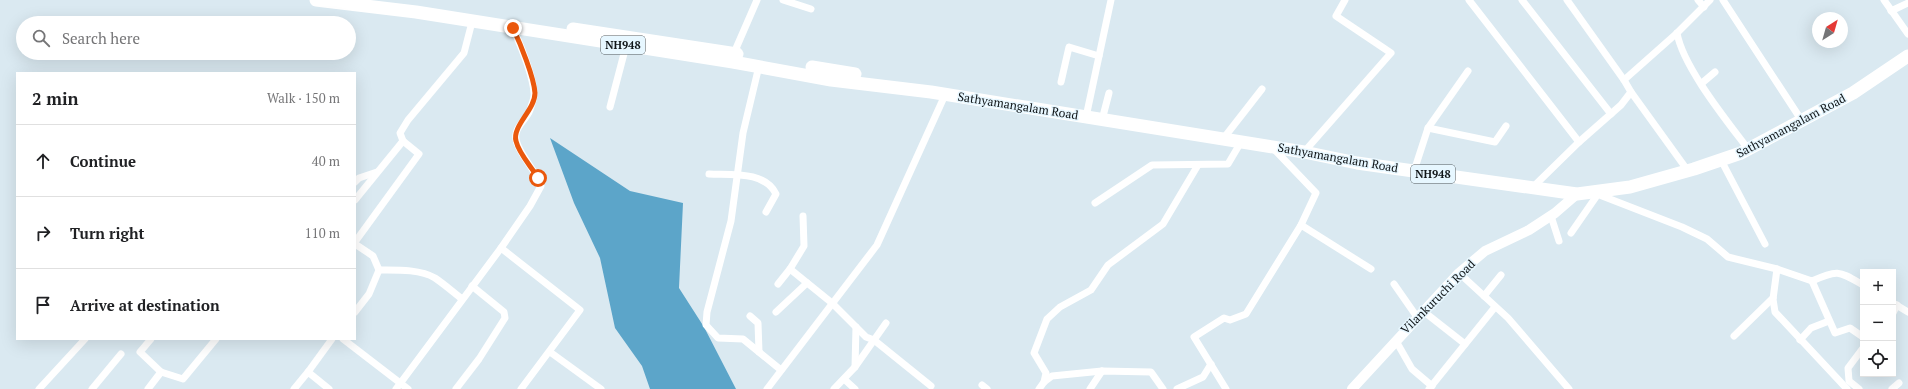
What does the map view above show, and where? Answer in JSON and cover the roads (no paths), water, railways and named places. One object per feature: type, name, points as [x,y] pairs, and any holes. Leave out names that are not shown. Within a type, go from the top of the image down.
[{"type":"highway","name":"Sathyamangalam Road","points":[[316,0],[363,5],[513,28],[586,35],[734,53],[877,77],[931,92]]},
{"type":"highway","name":"Sathyamangalam Road","points":[[394,0],[586,35],[626,46],[759,66],[839,81],[945,94],[1304,152],[1357,163],[1577,194],[1596,193],[1630,187],[1688,171],[1748,149],[1853,93],[1908,56]]},
{"type":"street","points":[[734,53],[757,0]]},
{"type":"street","points":[[783,0],[811,9]]},
{"type":"street","points":[[1086,117],[1111,0]]},
{"type":"street","points":[[1304,152],[1391,53],[1336,16],[1345,0]]},
{"type":"street","points":[[1469,0],[1579,142]]},
{"type":"street","points":[[1522,0],[1611,114]]},
{"type":"street","points":[[1567,0],[1688,171]]},
{"type":"street","points":[[1698,0],[1704,6]]},
{"type":"street","points":[[1624,80],[1677,33],[1710,0]]},
{"type":"street","points":[[1723,0],[1802,121]]},
{"type":"street","points":[[1886,1],[1908,34]]},
{"type":"street","points":[[1892,11],[1908,3]]},
{"type":"street","points":[[356,242],[419,154],[403,141],[400,133],[408,120],[464,53],[472,22]]},
{"type":"street","points":[[398,386],[501,248],[530,206],[541,186],[538,178],[516,141],[516,134],[529,113],[535,94],[532,81],[513,28]]},
{"type":"street","points":[[1677,33],[1678,42],[1687,60],[1748,149]]},
{"type":"street","points":[[610,107],[626,46]]},
{"type":"street","points":[[1061,82],[1069,48],[1099,56]]},
{"type":"street","points":[[759,66],[743,133],[731,221],[707,312],[706,325],[718,338],[743,339],[781,370]]},
{"type":"street","points":[[1414,171],[1428,128],[1468,71]]},
{"type":"street","points":[[1702,83],[1715,72]]},
{"type":"street","points":[[1223,139],[1262,89]]},
{"type":"street","points":[[1532,188],[1579,142],[1621,105],[1631,92]]},
{"type":"street","points":[[1102,120],[1109,93]]},
{"type":"street","points":[[767,389],[877,245],[945,94]]},
{"type":"street","points":[[1428,128],[1495,142],[1506,126]]},
{"type":"street","points":[[356,199],[403,141]]},
{"type":"street","points":[[1095,203],[1152,166],[1228,164],[1241,142]]},
{"type":"street","points":[[1226,389],[1194,337],[1224,318],[1230,320],[1246,314],[1301,225],[1316,193],[1271,147]]},
{"type":"street","points":[[1721,160],[1766,244]]},
{"type":"street","points":[[1044,382],[1046,373],[1034,353],[1047,319],[1060,307],[1091,290],[1108,265],[1163,224],[1198,165]]},
{"type":"street","points":[[356,181],[359,178],[377,172]]},
{"type":"street","points":[[710,174],[758,178],[773,188],[776,194],[766,212]]},
{"type":"street","points":[[1571,233],[1596,193],[1682,226],[1707,239],[1728,257],[1777,269],[1812,281],[1831,273],[1843,274],[1860,283]]},
{"type":"street","name":"Vilankuruchi Road","points":[[1352,389],[1459,273],[1485,251],[1529,230],[1551,216],[1577,194]]},
{"type":"street","points":[[778,284],[790,269],[804,246],[803,216]]},
{"type":"street","points":[[1551,216],[1559,241]]},
{"type":"street","points":[[1301,225],[1371,269]]},
{"type":"street","points":[[356,244],[373,256],[379,270],[369,294],[356,311]]},
{"type":"street","points":[[501,248],[580,310],[550,352],[520,389]]},
{"type":"street","points":[[790,269],[832,304],[866,337],[874,340],[931,386]]},
{"type":"street","points":[[1777,269],[1773,298],[1775,312],[1847,389]]},
{"type":"street","points":[[379,270],[398,270],[420,273],[433,277],[462,299]]},
{"type":"street","points":[[1459,273],[1508,318],[1569,389]]},
{"type":"street","points":[[1484,296],[1501,275]]},
{"type":"street","points":[[1812,281],[1835,333],[1850,328],[1860,334]]},
{"type":"street","points":[[776,312],[807,283]]},
{"type":"street","points":[[1394,284],[1420,314],[1465,344]]},
{"type":"street","points":[[456,389],[479,359],[506,318],[504,312],[472,286]]},
{"type":"street","points":[[1734,336],[1773,298]]},
{"type":"street","points":[[1896,305],[1908,312]]},
{"type":"street","points":[[1396,341],[1412,369],[1430,387],[1495,307]]},
{"type":"street","points":[[750,316],[758,323],[759,352]]},
{"type":"street","points":[[1800,340],[1810,328],[1829,321]]},
{"type":"street","points":[[834,389],[854,367],[886,323]]},
{"type":"street","points":[[854,367],[856,327]]},
{"type":"street","points":[[39,389],[84,340]]},
{"type":"street","points":[[149,340],[140,352],[161,372],[183,379],[215,340]]},
{"type":"street","points":[[294,389],[331,340]]},
{"type":"street","points":[[344,340],[398,386],[408,389]]},
{"type":"street","points":[[550,352],[601,389]]},
{"type":"street","points":[[1859,389],[1849,381],[1848,368],[1860,352]]},
{"type":"street","points":[[92,389],[121,354]]},
{"type":"street","points":[[1177,389],[1203,377],[1211,364]]},
{"type":"street","points":[[1090,389],[1102,371]]},
{"type":"street","points":[[1039,389],[1044,382],[1052,376],[1102,371],[1151,372],[1163,389]]},
{"type":"street","points":[[148,389],[161,372]]},
{"type":"street","points":[[308,372],[329,389]]},
{"type":"street","points":[[844,379],[855,389]]},
{"type":"street","points":[[1892,389],[1898,383]]},
{"type":"water","points":[[550,138],[630,191],[683,203],[679,288],[704,327],[736,389],[650,389],[642,366],[615,328],[600,258],[574,203]]}]
